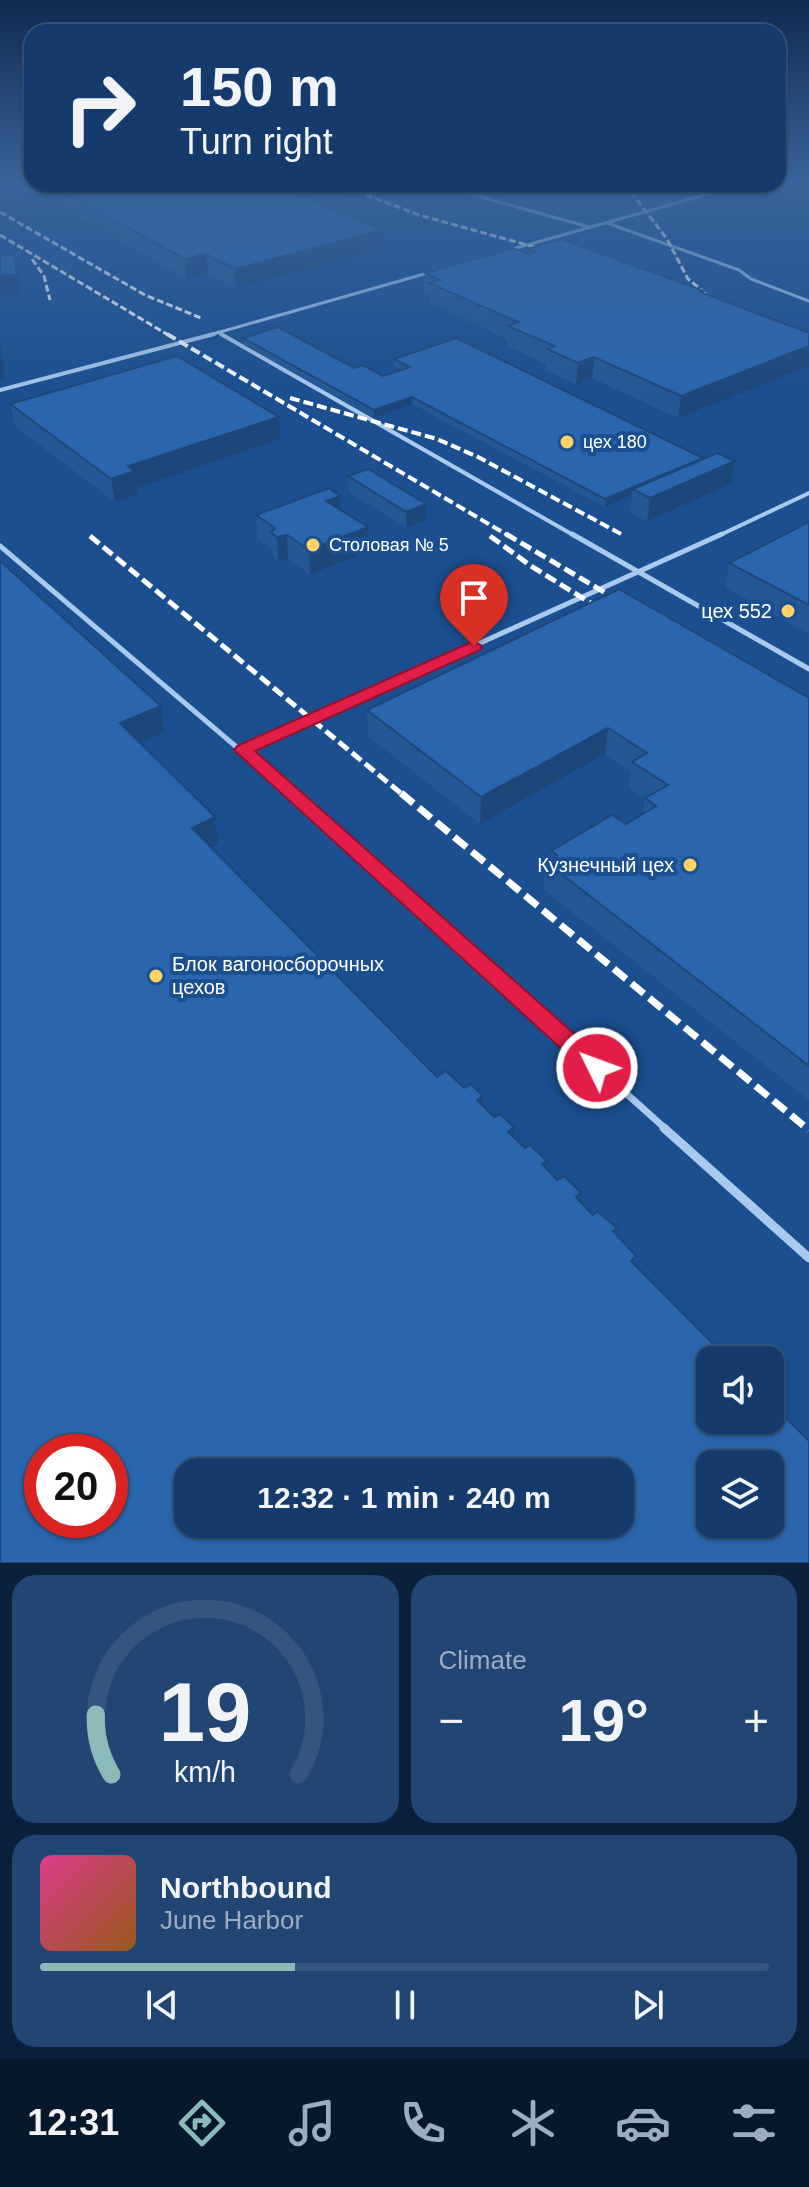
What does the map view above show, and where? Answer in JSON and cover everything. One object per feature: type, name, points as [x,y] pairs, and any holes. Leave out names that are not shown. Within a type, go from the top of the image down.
[{"type":"lane","points":[[0,390],[498,253]]},
{"type":"lane","points":[[691,253],[809,301]]},
{"type":"lane","points":[[218,332],[809,669]]},
{"type":"lane","points":[[243,750],[809,493]]},
{"type":"lane","points":[[0,546],[243,750],[809,1258]]},
{"type":"building","points":[[174,253],[296,253],[235,269],[206,254],[185,259]]},
{"type":"building","points":[[496,253],[599,253],[809,333],[809,346],[681,396],[594,357],[578,363],[547,349],[554,346],[508,326],[518,322],[429,283],[439,280],[425,273]]},
{"type":"building","points":[[14,254],[17,274],[0,276],[0,255]]},
{"type":"building","name":"цех 180","points":[[278,327],[354,368],[363,365],[383,376],[410,367],[394,359],[456,338],[703,458],[605,499],[412,397],[374,410],[243,338]]},
{"type":"building","points":[[177,356],[279,417],[128,466],[135,471],[111,479],[10,404]]},
{"type":"building","points":[[717,453],[735,461],[650,498],[633,489]]},
{"type":"building","points":[[368,469],[426,504],[406,512],[348,476]]},
{"type":"building","points":[[329,488],[340,496],[326,501],[368,527],[309,550],[287,535],[277,537],[271,533],[275,528],[256,515]]},
{"type":"building","points":[[809,522],[809,605],[729,563]]},
{"type":"building","name":"Блок вагоносборочных цехов","points":[[0,561],[161,706],[120,723],[215,817],[192,828],[437,1077],[446,1071],[464,1088],[471,1084],[483,1096],[477,1100],[494,1117],[500,1114],[514,1127],[508,1132],[525,1148],[530,1145],[547,1161],[542,1164],[557,1180],[564,1176],[581,1193],[576,1197],[593,1215],[597,1211],[617,1228],[613,1231],[636,1256],[631,1261],[715,1346],[696,1346],[696,1434],[784,1434],[784,1416],[809,1441],[809,1563],[0,1563]]},
{"type":"building","name":"Кузнечный цех","points":[[619,589],[809,698],[809,1066],[546,862],[557,855],[551,851],[612,815],[626,824],[656,806],[645,798],[668,785],[632,762],[647,753],[608,728],[481,797],[367,710]]},
{"type":"railway","points":[[30,253],[170,336]]},
{"type":"railway","points":[[72,253],[145,295],[201,318]]},
{"type":"railway","points":[[674,253],[688,279],[714,300]]},
{"type":"railway","points":[[32,259],[44,276],[50,300]]},
{"type":"railway","points":[[167,334],[509,536]]},
{"type":"railway","points":[[290,398],[437,439],[478,457],[621,534]]},
{"type":"railway","points":[[506,534],[626,605]]},
{"type":"railway","points":[[90,536],[403,795]]},
{"type":"railway","points":[[490,536],[531,566],[610,615]]},
{"type":"railway","points":[[401,793],[809,1130]]},
{"type":"place","name":"цех 180","points":[[567,442]]},
{"type":"place","name":"Столовая № 5","points":[[313,545]]},
{"type":"place","name":"цех 552","points":[[788,611]]},
{"type":"place","name":"Кузнечный цех","points":[[690,865]]},
{"type":"place","name":"Блок вагоносборочных цехов","points":[[156,976]]},
{"type":"route","points":[[474,646],[243,750],[597,1068]]}]
